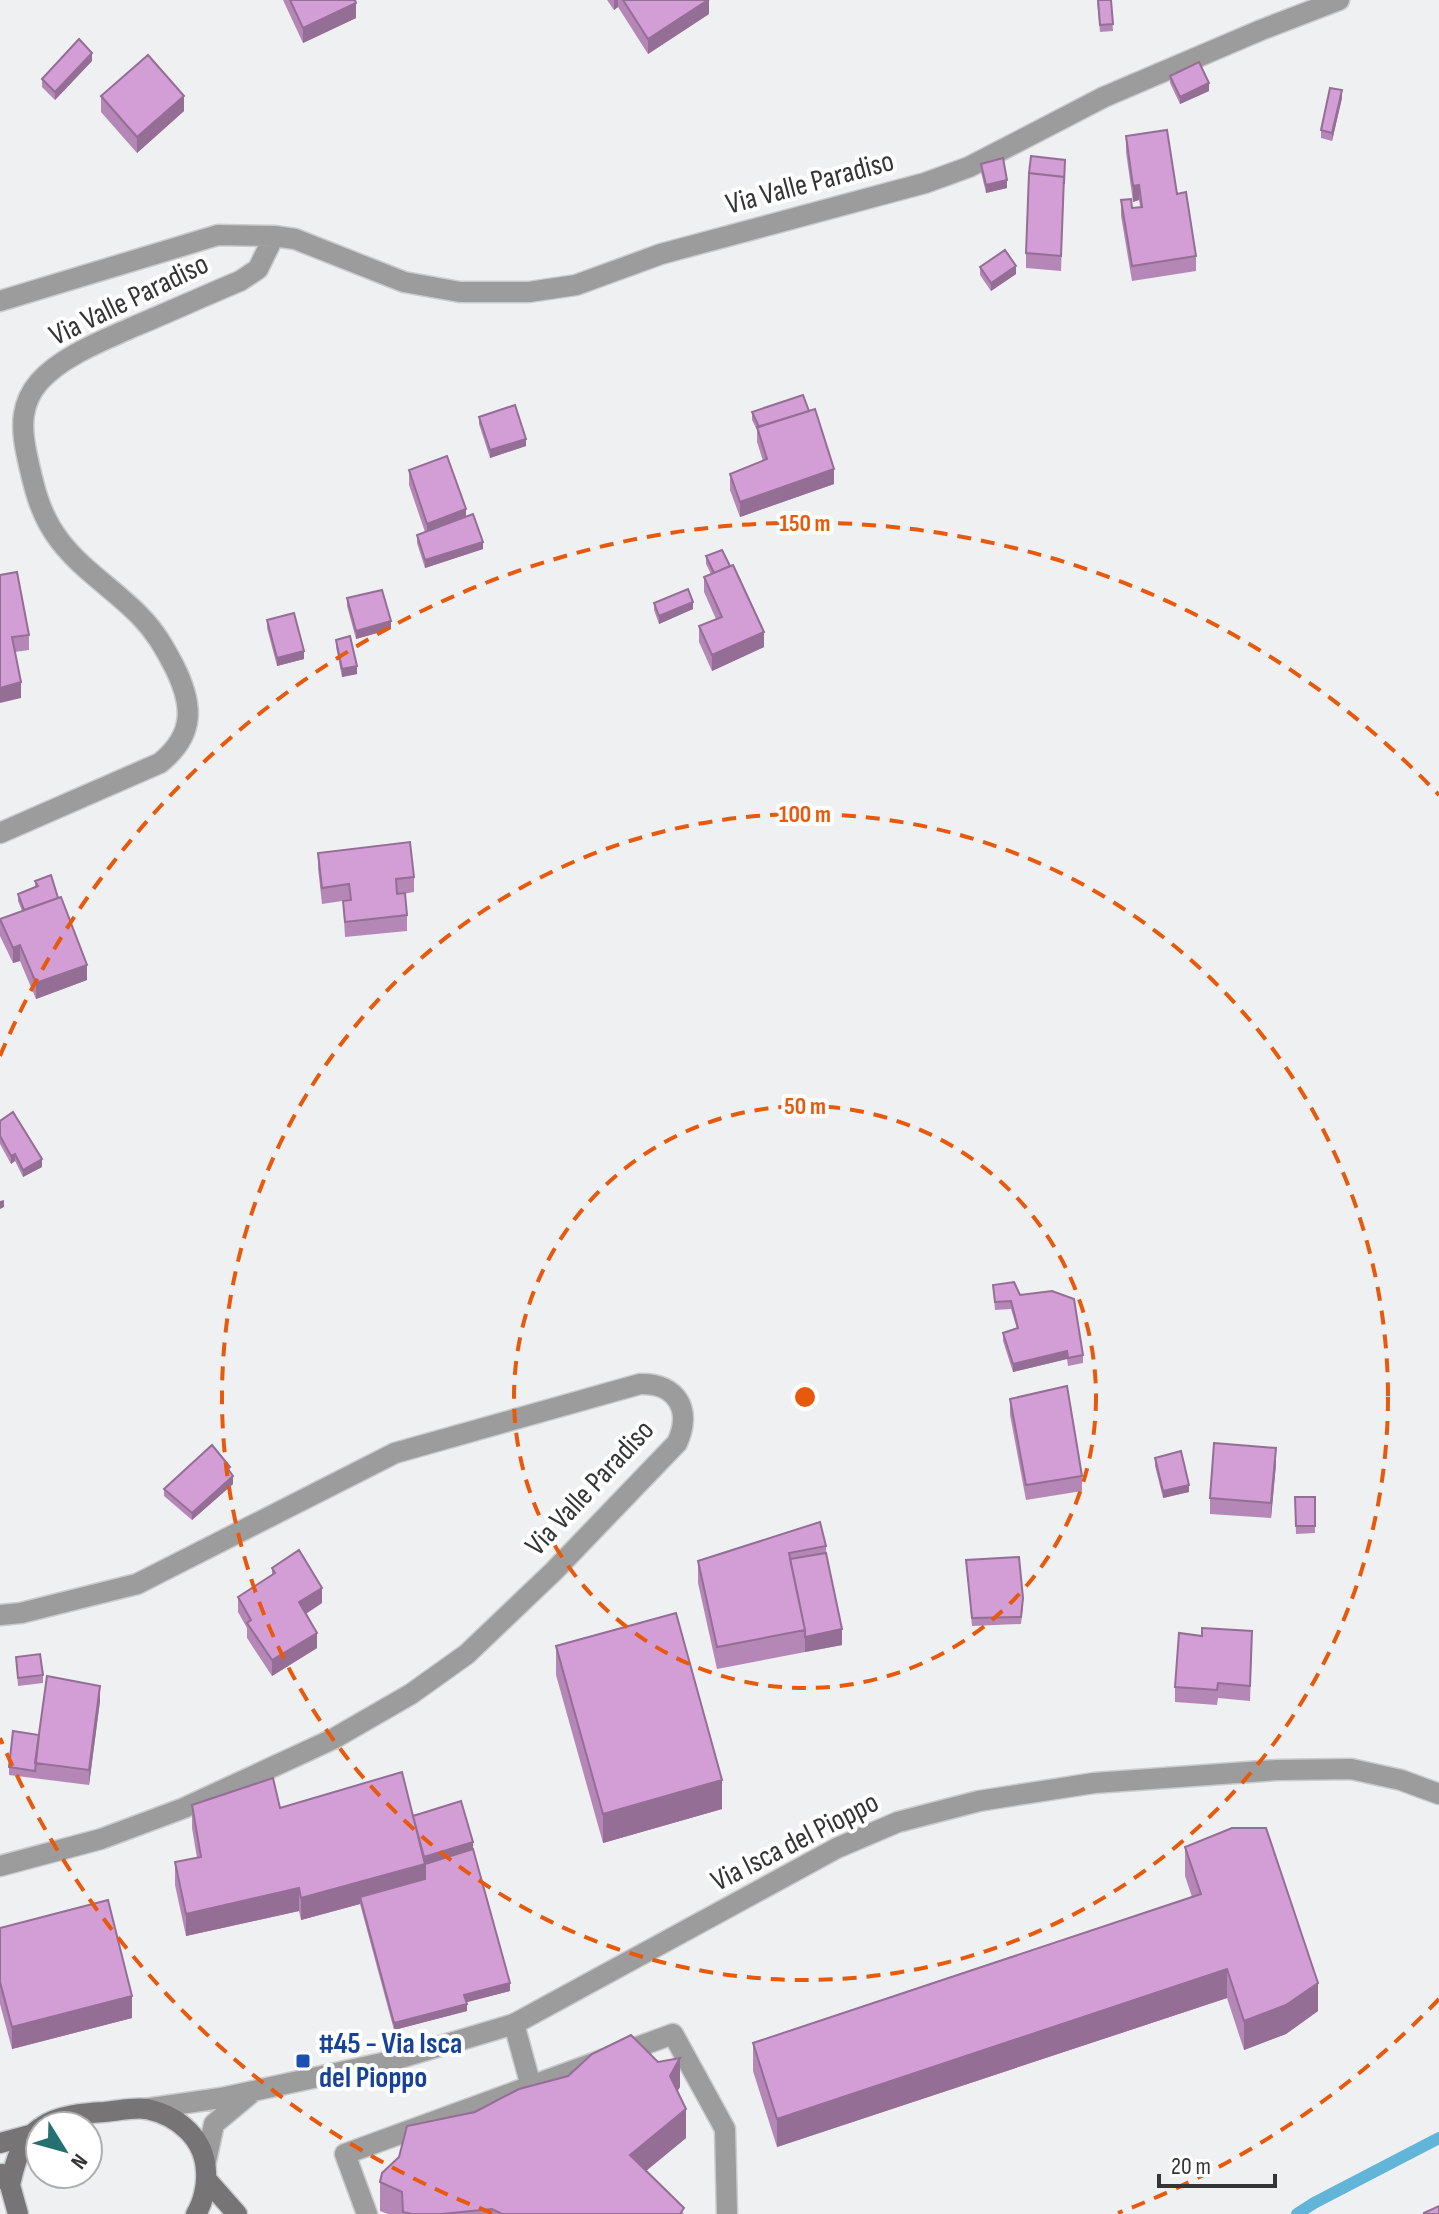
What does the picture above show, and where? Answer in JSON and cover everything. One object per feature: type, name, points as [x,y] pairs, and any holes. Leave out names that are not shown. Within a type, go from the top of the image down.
[{"type":"street","name":"Via Valle Paradiso","points":[[0,301],[218,235],[295,239],[404,282],[460,292],[529,292],[576,285],[661,254],[911,187],[969,167],[1104,97],[1339,0]]},
{"type":"street","name":"Via Valle Paradiso","points":[[0,833],[160,763],[178,745],[189,720],[185,689],[160,639],[126,602],[61,543],[44,518],[33,488],[24,439],[22,417],[29,399],[38,383],[50,372],[93,345],[240,281],[258,269],[274,236]]},
{"type":"street","name":"Via Valle Paradiso","points":[[0,1615],[21,1613],[137,1584],[395,1453],[640,1384],[665,1388],[675,1396],[681,1407],[684,1419],[677,1443],[554,1571],[467,1654],[411,1694],[333,1739],[184,1808],[101,1839],[0,1866]]},
{"type":"street","name":"Via Isca del Pioppo","points":[[145,2109],[253,2091],[387,2062],[514,2024],[837,1848],[898,1822],[979,1801],[1094,1783],[1277,1770],[1351,1769],[1401,1780],[1439,1794]]},
{"type":"street","points":[[514,2024],[531,2086]]},
{"type":"street","points":[[367,2214],[345,2154],[673,2034],[725,2129],[727,2214]]},
{"type":"street","name":"Via Isca del Pioppo","points":[[206,2171],[214,2124],[253,2091]]},
{"type":"street","points":[[104,2112],[145,2109],[175,2119],[195,2137],[206,2171],[237,2214]]},
{"type":"street","points":[[0,2143],[24,2135]]},
{"type":"street","points":[[18,2214],[5,2179],[24,2147]]},
{"type":"street","points":[[196,2214],[206,2171]]},
{"type":"building","points":[[290,0],[355,0],[356,3],[303,28]]},
{"type":"building","points":[[623,0],[708,0],[648,39]]},
{"type":"building","points":[[1098,0],[1111,0],[1113,24],[1100,25]]},
{"type":"building","points":[[79,39],[92,53],[55,92],[42,79]]},
{"type":"building","points":[[148,55],[184,96],[137,137],[101,96]]},
{"type":"building","points":[[1199,62],[1209,83],[1180,97],[1170,76]]},
{"type":"building","points":[[1330,88],[1342,90],[1332,133],[1321,130]]},
{"type":"building","points":[[1167,130],[1177,194],[1186,192],[1196,256],[1132,266],[1121,200],[1131,199],[1132,208],[1142,207],[1139,185],[1133,186],[1126,136]]},
{"type":"building","points":[[1031,156],[1065,160],[1064,184],[1064,177],[1029,173]]},
{"type":"building","points":[[1003,158],[1007,180],[986,185],[981,164]]},
{"type":"building","points":[[1029,173],[1064,177],[1061,256],[1026,253]]},
{"type":"building","points":[[1005,250],[1016,266],[991,283],[980,267]]},
{"type":"building","points":[[803,395],[809,411],[759,427],[752,412]]},
{"type":"building","points":[[515,405],[526,439],[490,450],[479,417]]},
{"type":"building","points":[[815,409],[834,469],[740,502],[730,474],[767,459],[757,427]]},
{"type":"building","points":[[447,456],[466,509],[427,524],[409,470]]},
{"type":"building","points":[[473,514],[483,542],[425,560],[417,535]]},
{"type":"building","points":[[722,550],[730,566],[714,573],[706,556]]},
{"type":"building","points":[[733,565],[764,632],[712,655],[699,626],[722,617],[704,577]]},
{"type":"building","points":[[17,572],[29,635],[12,637],[21,682],[0,688],[0,575]]},
{"type":"building","points":[[688,589],[693,602],[659,616],[654,603]]},
{"type":"building","points":[[382,590],[391,621],[356,631],[347,598]]},
{"type":"building","points":[[294,613],[304,651],[277,658],[267,620]]},
{"type":"building","points":[[350,636],[357,666],[342,669],[336,640]]},
{"type":"building","points":[[410,842],[414,877],[396,879],[397,894],[405,893],[407,915],[345,922],[343,901],[351,900],[349,884],[322,888],[318,853]]},
{"type":"building","points":[[51,875],[58,898],[24,910],[18,894],[38,886],[35,881]]},
{"type":"building","points":[[61,897],[87,965],[36,983],[20,945],[13,948],[0,919]]},
{"type":"building","points":[[13,1112],[42,1159],[23,1170],[0,1136],[0,1121]]},
{"type":"building","points":[[1014,1282],[1020,1295],[1052,1291],[1074,1299],[1083,1355],[1068,1358],[1067,1351],[1013,1364],[1003,1333],[1018,1328],[1011,1301],[995,1302],[993,1285]]},
{"type":"building","points":[[1067,1386],[1082,1476],[1026,1485],[1010,1399]]},
{"type":"building","points":[[1214,1443],[1276,1448],[1271,1503],[1210,1498]]},
{"type":"building","points":[[212,1445],[230,1467],[228,1469],[233,1476],[192,1513],[164,1489]]},
{"type":"building","points":[[1181,1451],[1189,1485],[1163,1491],[1155,1458]]},
{"type":"building","points":[[1295,1497],[1315,1497],[1315,1526],[1296,1526]]},
{"type":"building","points":[[820,1522],[826,1546],[789,1553],[805,1630],[717,1647],[698,1561]]},
{"type":"building","points":[[299,1550],[322,1588],[299,1602],[317,1633],[272,1660],[247,1623],[251,1620],[238,1597],[275,1573],[272,1568]]},
{"type":"building","points":[[826,1553],[842,1629],[805,1637],[790,1559]]},
{"type":"building","points":[[1019,1557],[1023,1598],[1021,1617],[972,1618],[966,1560]]},
{"type":"building","points":[[676,1613],[722,1780],[603,1814],[556,1646]]},
{"type":"building","points":[[1202,1628],[1252,1631],[1250,1686],[1218,1683],[1217,1690],[1175,1687],[1179,1633],[1202,1636]]},
{"type":"building","points":[[40,1654],[43,1675],[18,1678],[16,1657]]},
{"type":"building","points":[[47,1676],[100,1686],[89,1770],[35,1763]]},
{"type":"building","points":[[13,1731],[39,1735],[35,1771],[9,1767]]},
{"type":"building","points":[[402,1772],[425,1864],[301,1898],[299,1888],[186,1914],[175,1862],[201,1857],[192,1805],[273,1778],[280,1808]]},
{"type":"building","points":[[461,1801],[473,1842],[424,1857],[413,1816]]},
{"type":"building","points":[[1232,1828],[1266,1828],[1318,1983],[1286,2005],[1244,2021],[1227,1969],[777,2119],[753,2043],[1201,1894],[1185,1847]]},
{"type":"building","points":[[473,1849],[510,1983],[464,1995],[467,2004],[394,2023],[360,1897],[425,1879],[425,1864]]},
{"type":"building","points":[[108,1900],[132,1996],[12,2027],[0,1982],[0,1928]]},
{"type":"building","points":[[631,2035],[658,2062],[680,2058],[670,2076],[686,2109],[630,2155],[684,2208],[680,2214],[502,2214],[492,2209],[412,2214],[403,2212],[402,2192],[380,2182],[382,2173],[399,2157],[407,2126],[475,2112],[519,2089],[568,2076],[592,2054]]},
{"type":"building","points":[[1439,2206],[1439,2214],[1424,2214],[1424,2213]]},
{"type":"waterway","points":[[1297,2214],[1439,2138]]},
{"type":"place","name":"#45 - Via Isca del Pioppo","points":[[303,2061]]}]
